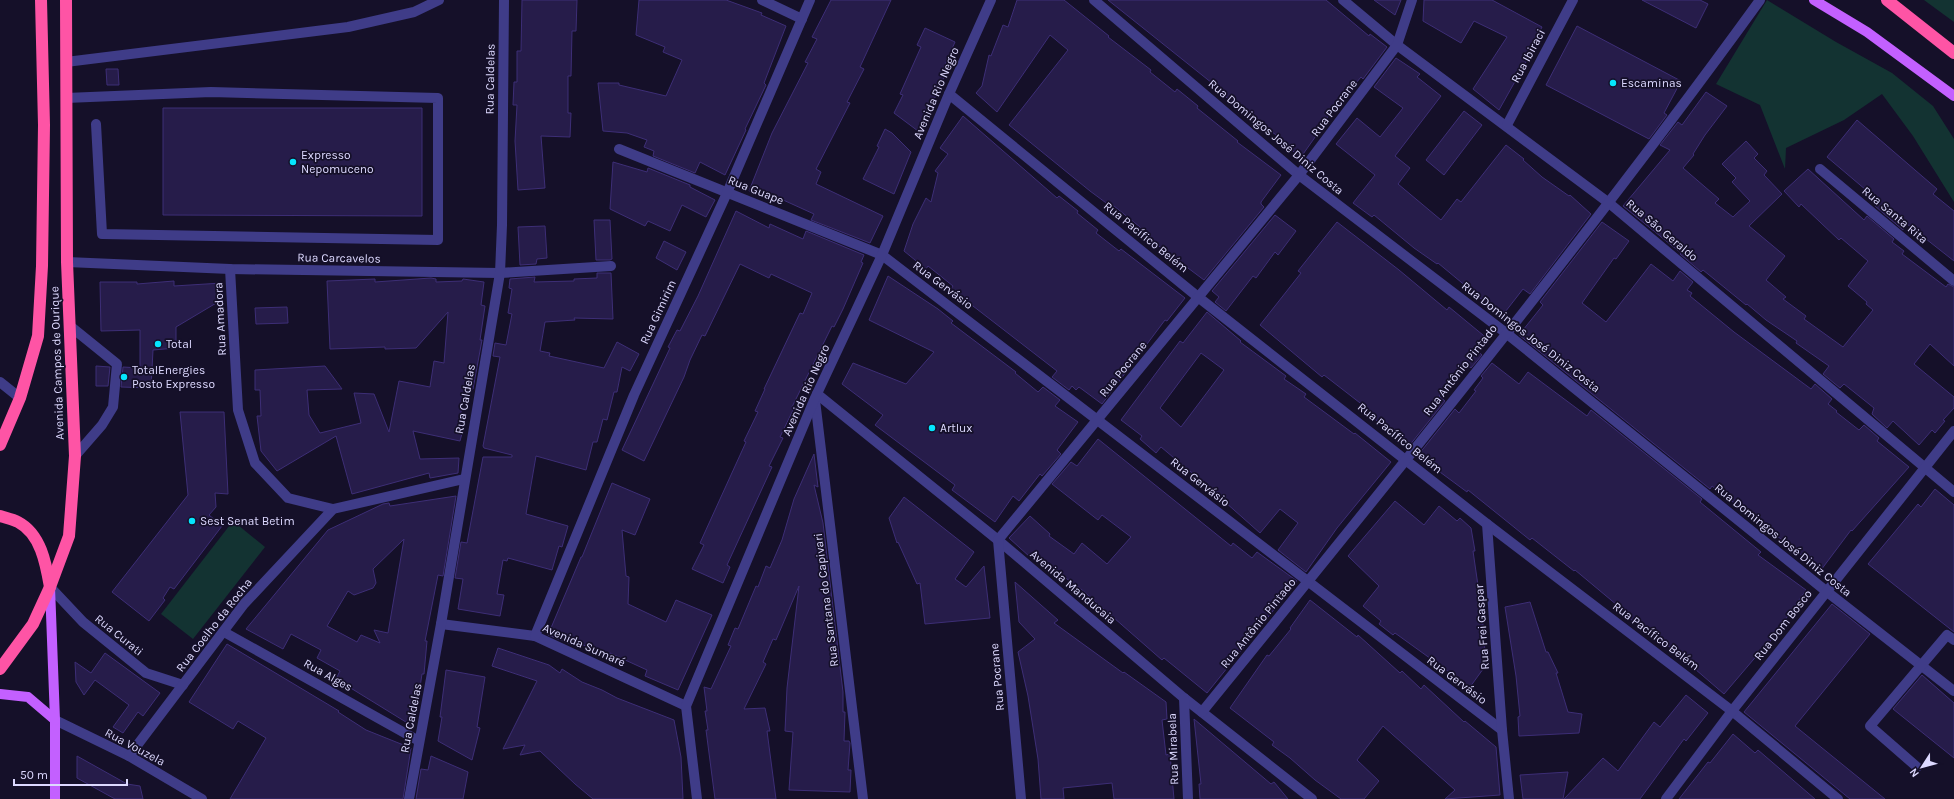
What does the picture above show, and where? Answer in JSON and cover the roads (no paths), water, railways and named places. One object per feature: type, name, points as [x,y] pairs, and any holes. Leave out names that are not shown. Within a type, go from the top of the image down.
[{"type":"highway","name":"Avenida Campos de Ourique","points":[[0,445],[20,398],[38,336],[42,273],[44,125],[41,0]]},
{"type":"highway","name":"Avenida Campos de Ourique","points":[[50,587],[69,536],[75,456],[67,262],[66,0]]},
{"type":"highway","points":[[1887,0],[1954,53]]},
{"type":"highway","points":[[0,516],[18,522],[31,532],[45,559],[50,587],[33,624],[0,669]]},
{"type":"main road","points":[[1814,0],[1867,32],[1954,96]]},
{"type":"main road","name":"Avenida Campos de Ourique","points":[[50,587],[55,720],[55,799]]},
{"type":"main road","points":[[0,694],[28,697],[55,720]]},
{"type":"street","points":[[66,62],[348,27],[414,12],[439,0]]},
{"type":"street","name":"Rua Caldelas","points":[[409,799],[441,624],[464,479],[500,273],[502,225],[504,0]]},
{"type":"street","points":[[762,0],[802,19]]},
{"type":"street","name":"Rua Gimirim","points":[[534,636],[634,395],[727,193],[810,0]]},
{"type":"street","name":"Avenida Rio Negro","points":[[697,799],[686,706],[816,396],[882,255],[949,94],[991,0]]},
{"type":"street","name":"Rua Domingos José Diniz Costa","points":[[1094,0],[1299,175],[1506,333],[1826,591],[1954,691]]},
{"type":"street","name":"Rua São Geraldo","points":[[1343,0],[1397,45],[1507,125],[1609,203],[1954,492]]},
{"type":"street","name":"Rua Pocrane","points":[[1020,799],[1001,561],[998,540],[1299,175],[1397,45],[1412,0]]},
{"type":"street","name":"Rua Ibiraci","points":[[1507,125],[1573,0]]},
{"type":"street","name":"Rua Antônio Pintado","points":[[1202,712],[1308,583],[1609,203],[1686,103],[1760,0]]},
{"type":"street","points":[[66,98],[211,92],[438,98],[438,240],[102,234],[96,124]]},
{"type":"street","name":"Rua Pacífico Belém","points":[[949,94],[1198,297],[1407,459],[1487,524],[1732,710],[1838,799]]},
{"type":"street","name":"Rua Guape","points":[[619,149],[882,255]]},
{"type":"street","name":"Rua Santa Rita","points":[[1820,169],[1954,281]]},
{"type":"street","name":"Rua Gervásio","points":[[882,255],[1308,583],[1502,730]]},
{"type":"street","name":"Rua Carcavelos","points":[[67,262],[230,269],[500,273],[611,266]]},
{"type":"street","name":"Rua Amadora","points":[[230,269],[238,410],[254,463],[288,498],[333,509]]},
{"type":"street","points":[[70,326],[117,364],[113,408],[102,425],[75,456]]},
{"type":"street","points":[[0,382],[20,398]]},
{"type":"street","name":"Avenida Manducaia","points":[[816,396],[998,540],[1184,698],[1312,799]]},
{"type":"street","name":"Rua Santana do Capivari","points":[[816,396],[863,799]]},
{"type":"street","name":"Rua Dom Bosco","points":[[1666,799],[1732,710],[1954,431]]},
{"type":"street","points":[[333,509],[464,479]]},
{"type":"street","name":"Rua Coelho da Rocha","points":[[129,756],[244,604],[333,509]]},
{"type":"street","name":"Rua Frei Gaspar","points":[[1487,524],[1502,730],[1509,799]]},
{"type":"street","name":"Rua Curati","points":[[50,587],[83,622],[146,673],[183,685]]},
{"type":"street","name":"Avenida Sumaré","points":[[441,624],[534,636],[686,706]]},
{"type":"street","name":"Rua Alges","points":[[224,632],[419,741]]},
{"type":"street","points":[[1917,767],[1870,726],[1947,635],[1954,640]]},
{"type":"street","name":"Rua Mirabela","points":[[1184,698],[1188,799]]},
{"type":"street","name":"Rua Vouzela","points":[[55,720],[129,756],[202,799]]},
{"type":"place","name":"Escaminas","points":[[1613,83]]},
{"type":"place","name":"Expresso Nepomuceno","points":[[293,162]]},
{"type":"place","name":"Total","points":[[158,344]]},
{"type":"place","name":"TotalEnergies Posto Expresso","points":[[124,377]]},
{"type":"place","name":"Artlux","points":[[932,428]]},
{"type":"place","name":"Sest Senat Betim","points":[[192,521]]}]
